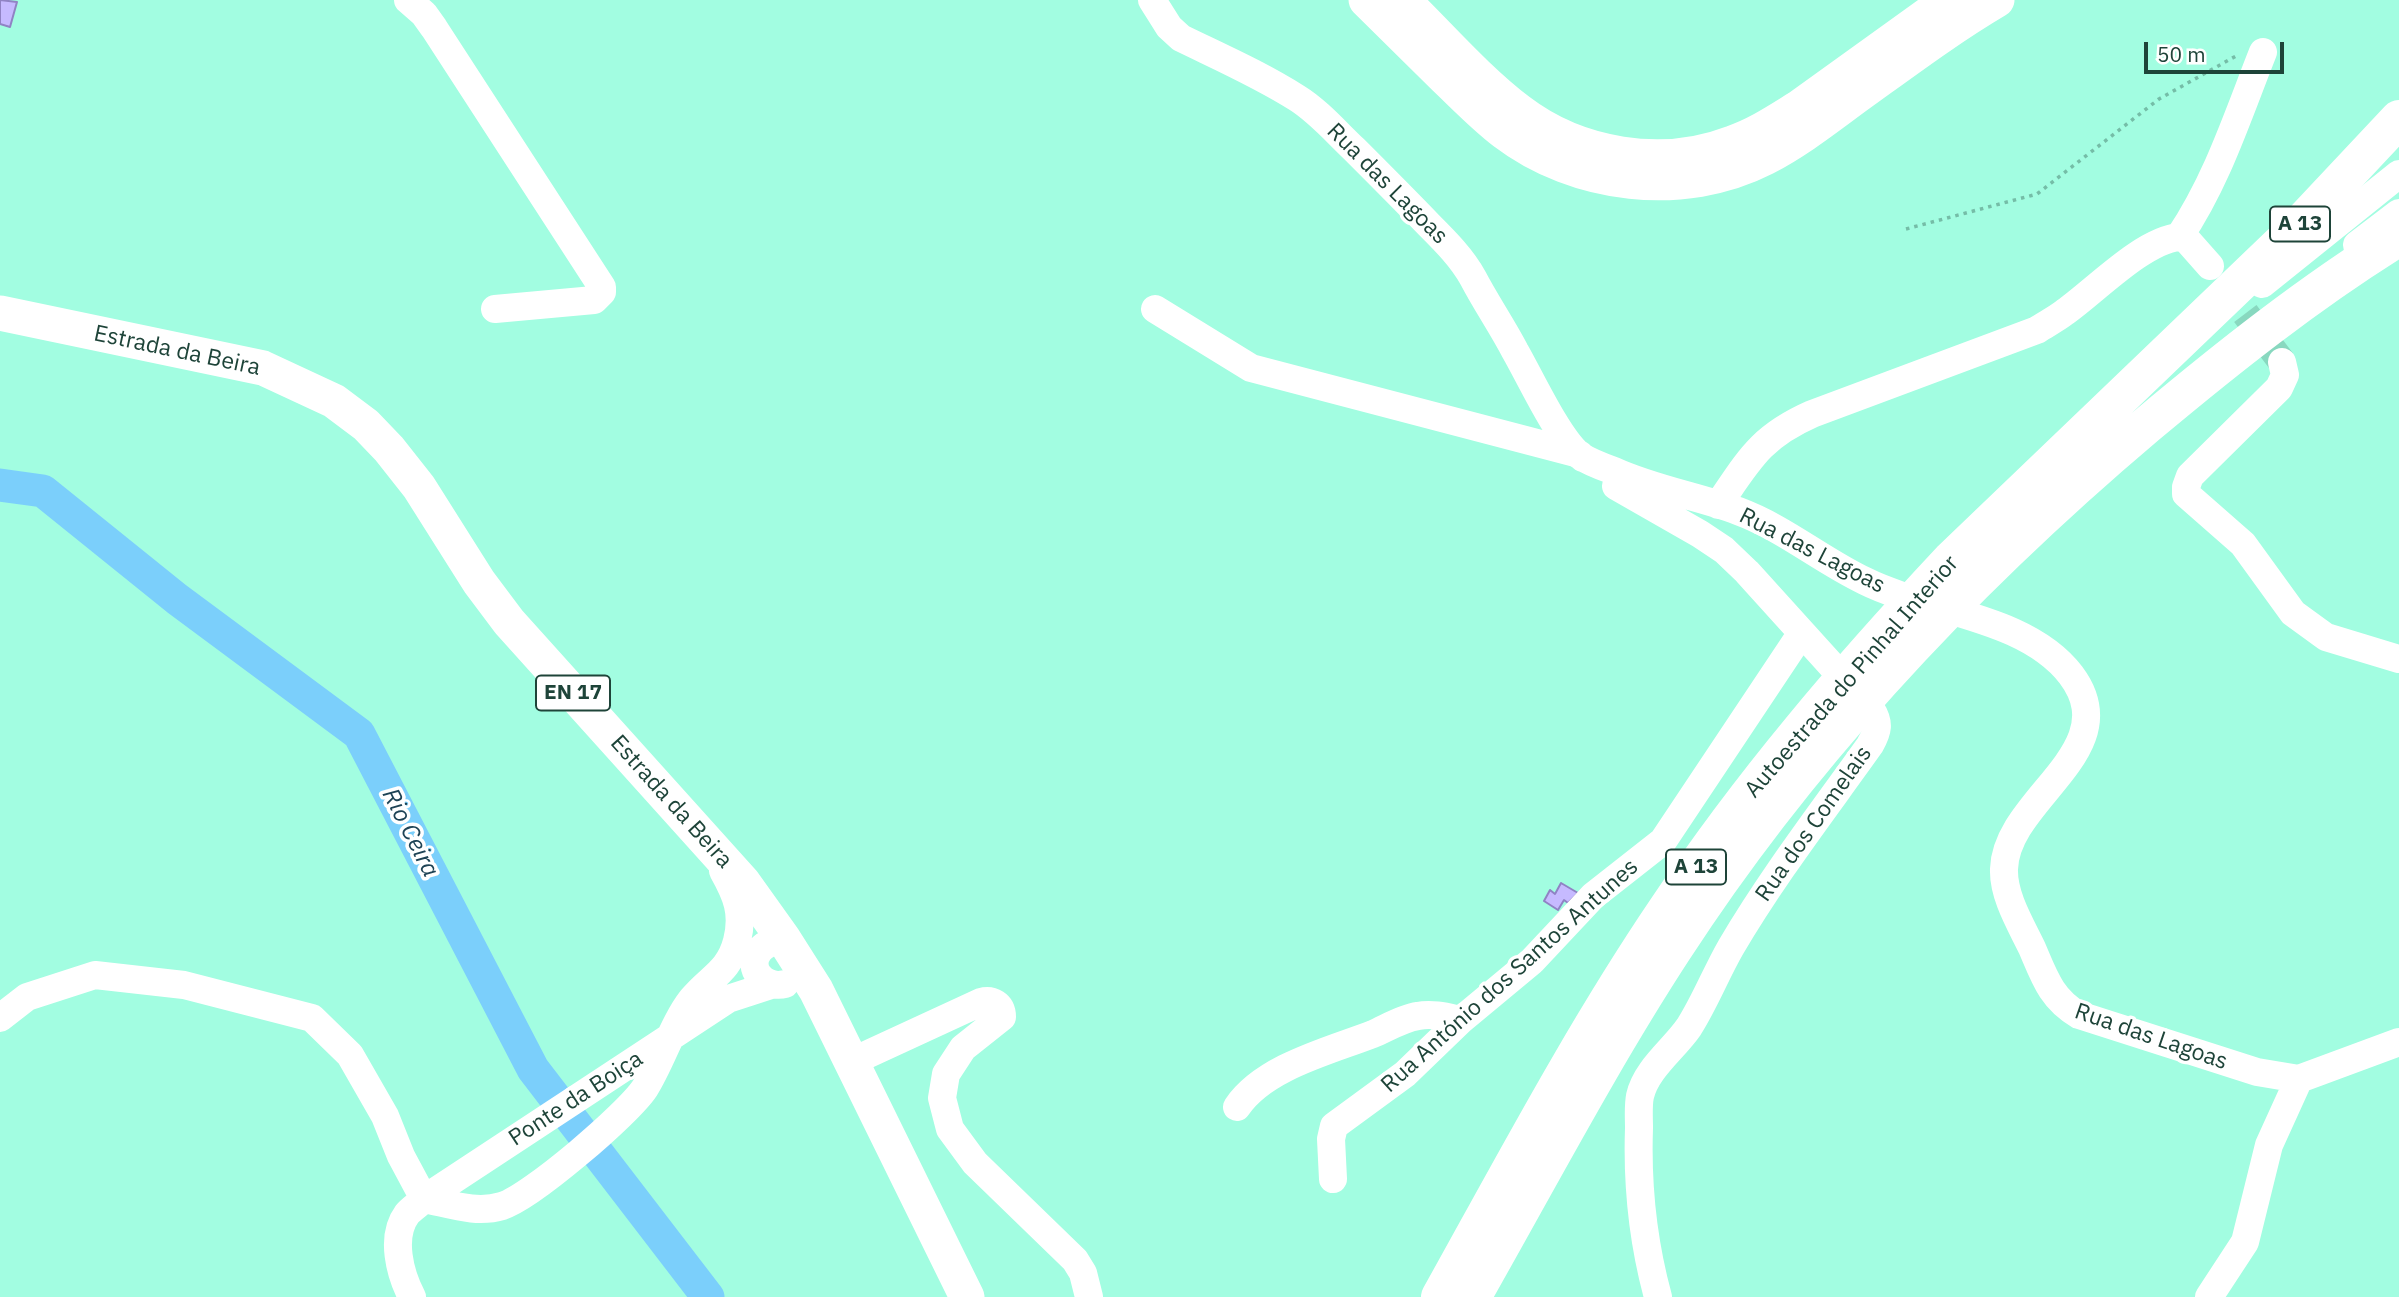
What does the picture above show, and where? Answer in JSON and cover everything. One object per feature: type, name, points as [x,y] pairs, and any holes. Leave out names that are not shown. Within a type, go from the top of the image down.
[{"type":"highway","name":"A 13","points":[[2196,325],[2291,234],[2399,119]]},
{"type":"highway","name":"A 13","points":[[2229,358],[2399,237]]},
{"type":"highway","name":"Autoestrada do Pinhal Interior","points":[[1472,1297],[1594,1078],[1673,950],[1748,843],[1822,748],[1956,598],[2036,500],[2196,325]]},
{"type":"highway","name":"Autoestrada do Pinhal Interior","points":[[1440,1297],[1607,1001],[1709,848],[1810,719],[1951,560],[2036,500],[2114,453],[2229,358]]},
{"type":"main road","points":[[1366,0],[1482,114],[1528,148],[1551,160],[1599,177],[1656,183],[1710,176],[1762,159],[1803,135],[1947,31],[1997,0]]},
{"type":"main road","points":[[1403,0],[1497,93],[1545,128],[1594,149],[1643,157],[1664,157],[1731,144],[1774,123],[1948,0]]},
{"type":"main road","name":"Estrada da Beira","points":[[0,313],[263,368],[334,401],[366,425],[390,449],[419,487],[509,622],[753,895],[781,969],[851,1062],[967,1297]]},
{"type":"street","points":[[408,0],[424,14],[434,28],[602,287],[602,292],[594,300],[495,309]]},
{"type":"street","name":"Rua das Lagoas","points":[[1152,0],[1169,27],[1181,38],[1292,94],[1312,109],[1444,241],[1473,277],[1553,419],[1579,454],[1636,481],[1718,505],[1773,526],[1860,579],[1922,603],[1977,618],[2038,647],[2061,663],[2074,678],[2083,699],[2085,730],[2078,752],[2020,824],[2009,844],[2004,871],[2015,913],[2056,999],[2064,1007],[2079,1015],[2283,1078],[2299,1079],[2399,1042]]},
{"type":"street","points":[[2179,237],[2197,211],[2210,185],[2263,52]]},
{"type":"street","name":"Autoestrada do Pinhal Interior","points":[[2196,325],[2254,291],[2399,174]]},
{"type":"street","name":"Autoestrada do Pinhal Interior","points":[[2229,358],[2318,275],[2399,212]]},
{"type":"street","points":[[1718,505],[1750,458],[1778,431],[1812,414],[2037,330],[2065,312],[2121,267],[2170,238],[2187,240],[2210,266]]},
{"type":"street","points":[[1155,309],[1251,368],[1579,454]]},
{"type":"street","points":[[2282,362],[2285,375],[2279,388],[2190,476],[2186,494],[2243,544],[2293,614],[2326,637],[2399,659]]},
{"type":"street","name":"Rua dos Comelais","points":[[1579,454],[1610,483],[1724,550],[1871,709],[1876,718],[1877,733],[1750,916],[1720,965],[1688,1029],[1654,1070],[1640,1096],[1638,1154],[1642,1210],[1649,1264],[1658,1297]]},
{"type":"street","name":"Rua António dos Santos Antunes","points":[[1333,1179],[1331,1139],[1334,1126],[1405,1073],[1461,1020],[1532,961],[1593,896],[1663,841],[1801,634]]},
{"type":"street","points":[[0,1018],[27,997],[95,975],[184,985],[312,1018],[350,1055],[385,1116],[401,1156],[424,1199],[461,1208],[484,1209],[502,1206],[541,1182],[597,1135],[643,1090],[692,999],[722,972],[736,946],[740,928],[736,895],[707,842]]},
{"type":"street","name":"Ponte da Boiça","points":[[412,1297],[399,1255],[399,1233],[407,1215],[424,1199],[728,999],[781,969]]},
{"type":"street","points":[[851,1062],[981,1002],[987,1000],[996,1004],[1002,1017],[963,1048],[946,1074],[942,1098],[950,1129],[975,1163],[1075,1260],[1083,1273],[1089,1297]]},
{"type":"street","points":[[1237,1107],[1247,1092],[1268,1078],[1312,1057],[1418,1016],[1461,1020]]},
{"type":"street","points":[[2209,1297],[2245,1242],[2269,1145],[2299,1079]]},
{"type":"path","points":[[1906,229],[2037,194],[2159,99],[2258,44],[2263,52]]},
{"type":"building","points":[[0,0],[17,2],[10,27],[0,24]]},
{"type":"building","points":[[1561,883],[1578,893],[1568,903],[1564,900],[1558,910],[1544,901],[1550,890],[1555,894]]},
{"type":"waterway","name":"Rio Ceira","points":[[0,485],[43,491],[177,599],[359,734],[533,1069],[708,1297]]},
{"type":"tunnel","points":[[2220,280],[2282,362]]}]
